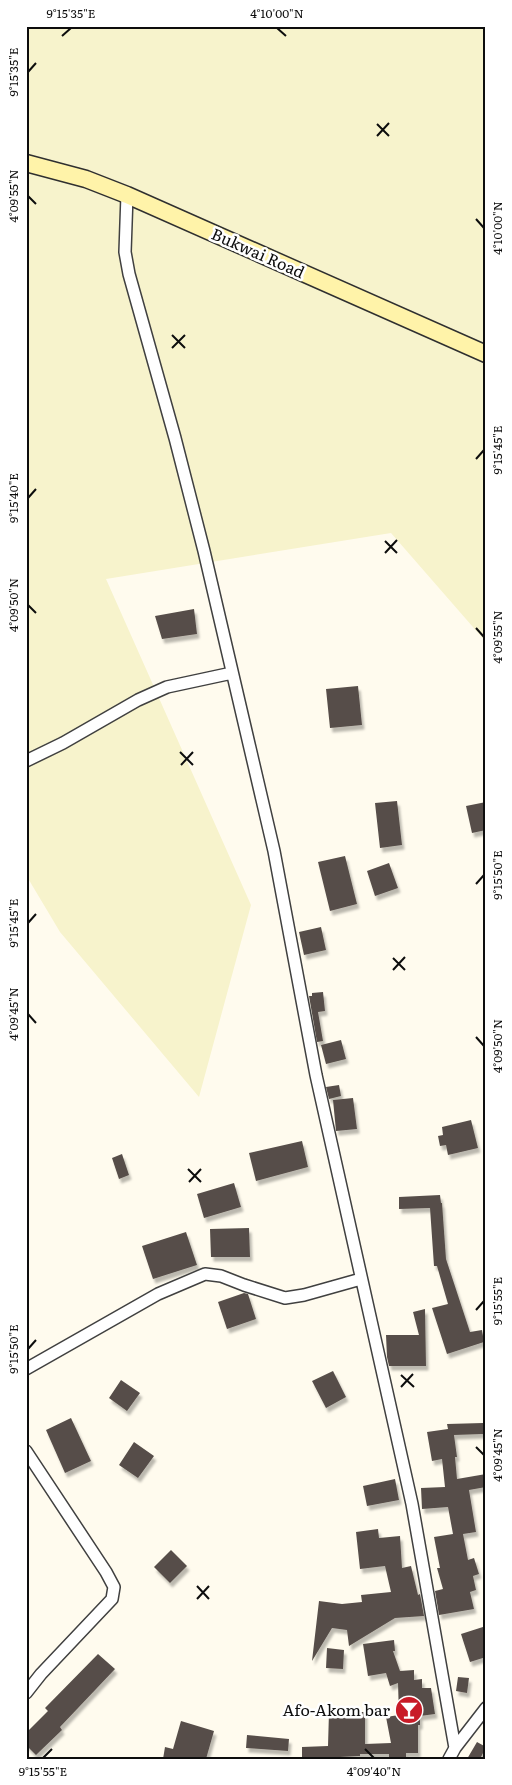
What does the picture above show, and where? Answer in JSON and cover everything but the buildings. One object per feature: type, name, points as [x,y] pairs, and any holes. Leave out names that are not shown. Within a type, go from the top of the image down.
[{"type":"street","name":"Bukwai Road","points":[[26,163],[86,180],[127,195],[486,354]]},
{"type":"street","points":[[127,195],[125,252],[128,274],[175,438],[204,551],[274,851],[316,1075],[412,1504],[455,1748]]},
{"type":"street","points":[[26,762],[138,700],[167,687],[232,673]]},
{"type":"street","points":[[26,1369],[158,1294],[205,1274],[222,1276],[285,1298],[304,1295],[361,1279]]},
{"type":"street","points":[[26,1451],[114,1587],[112,1599],[41,1674],[26,1693]]},
{"type":"street","points":[[449,1759],[455,1748],[486,1708]]},
{"type":"shaded area","points":[[26,26],[486,26],[486,642],[391,533],[106,579],[251,905],[199,1097],[60,932],[26,875]]},
{"type":"place","name":"Afo-Akom bar","points":[[409,1710]]}]
